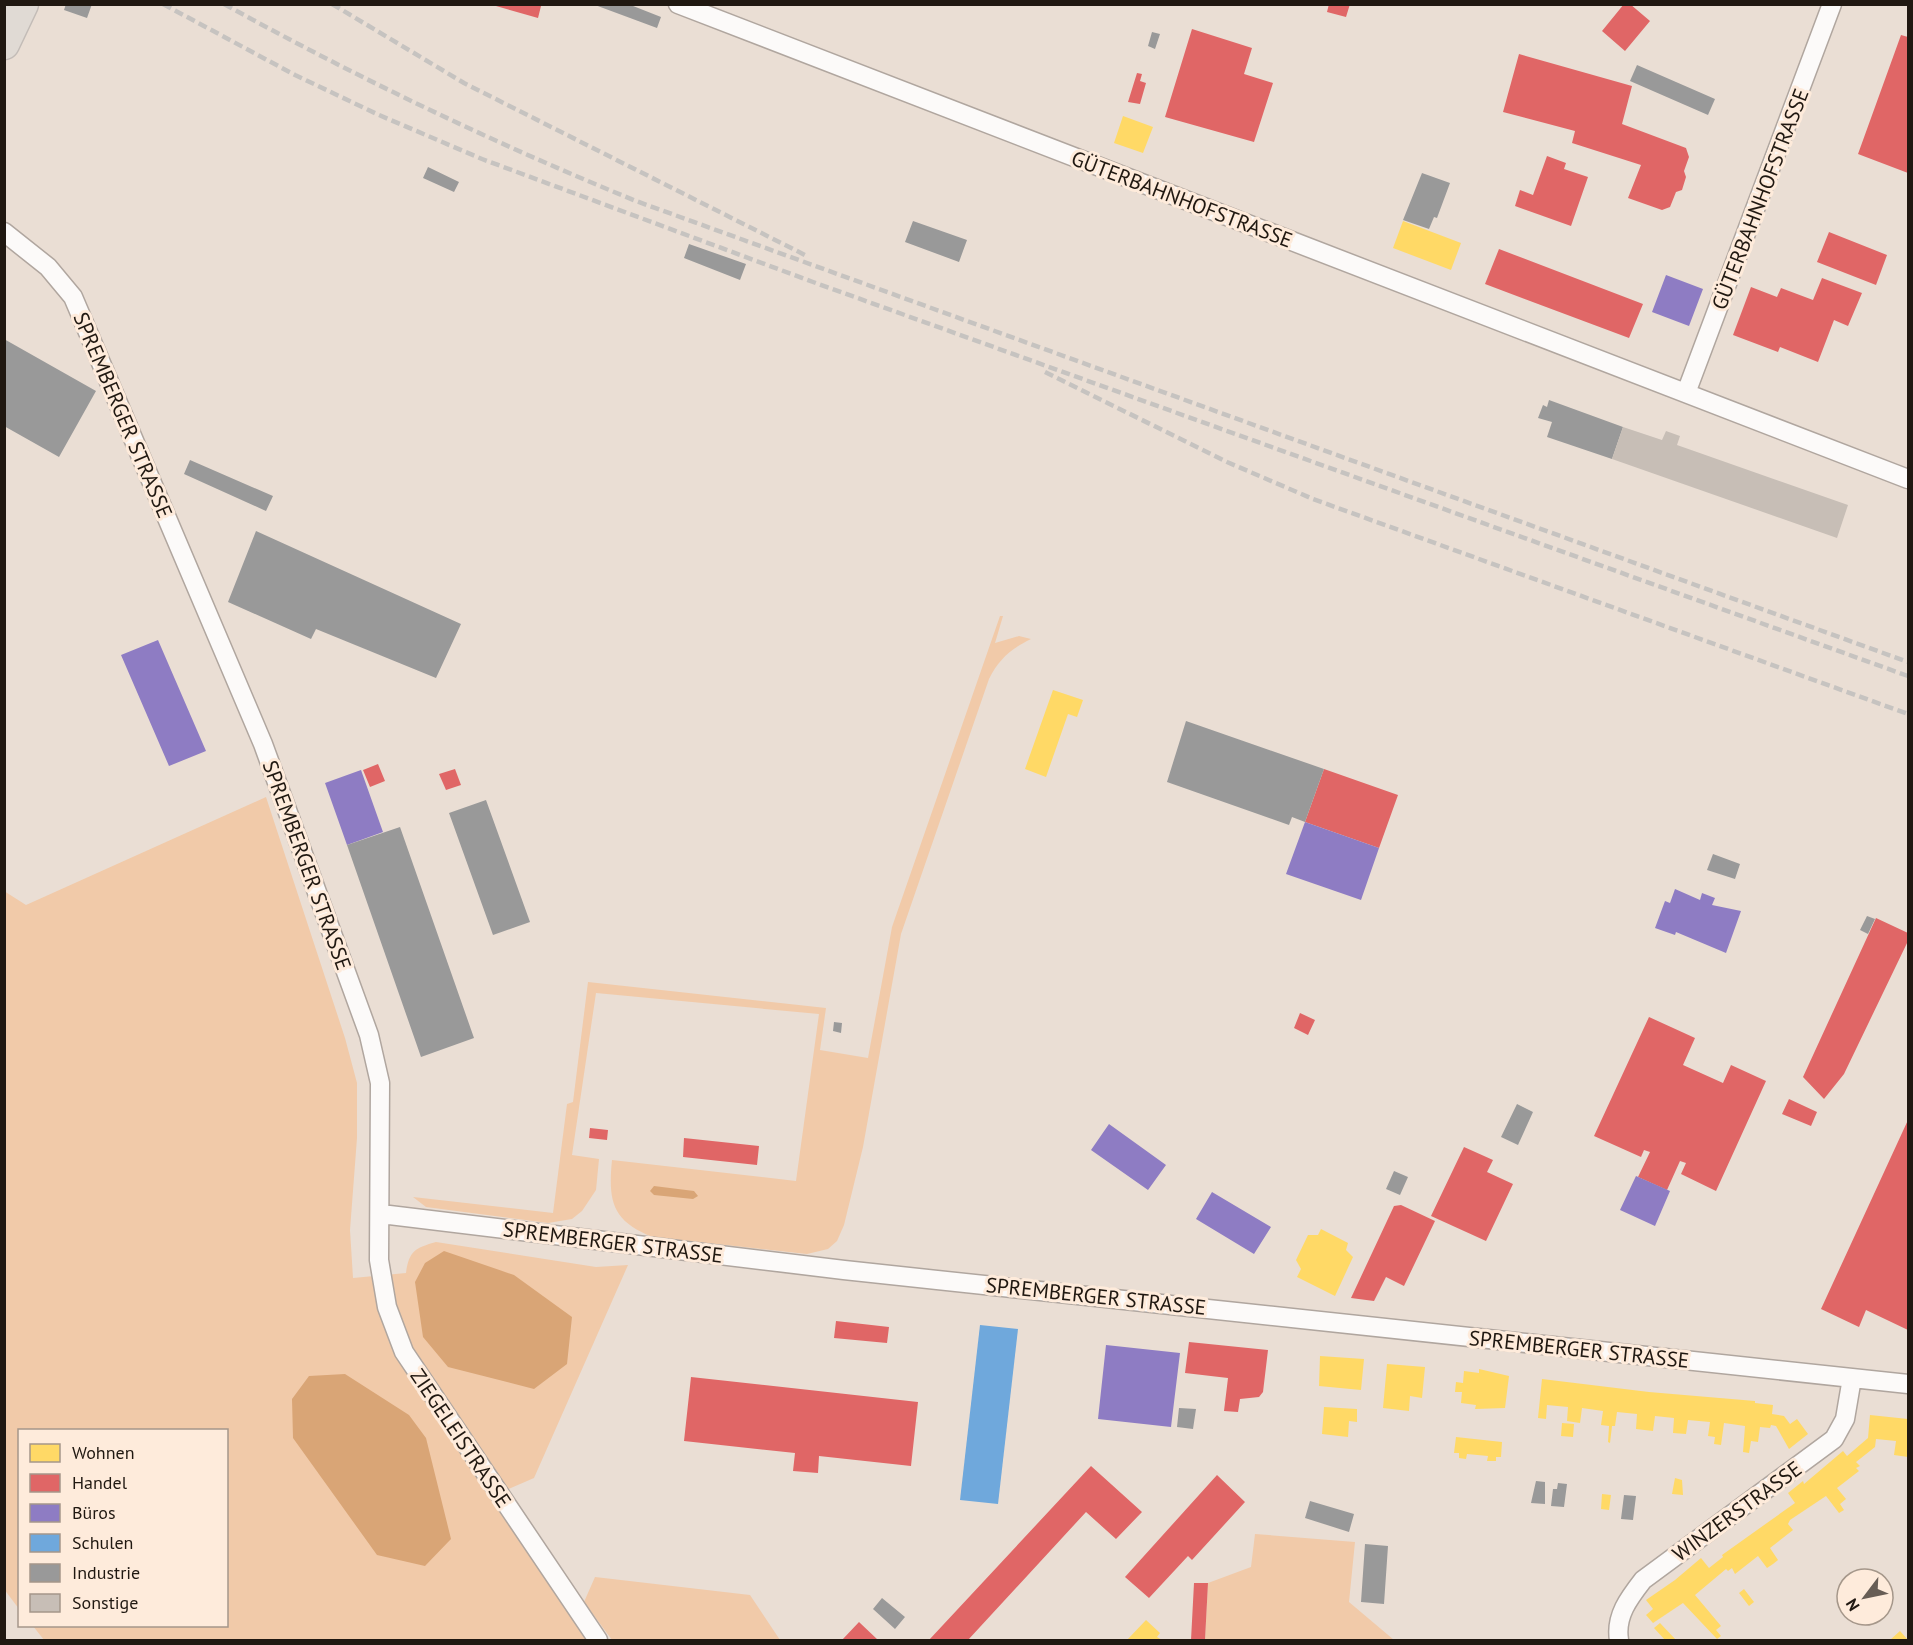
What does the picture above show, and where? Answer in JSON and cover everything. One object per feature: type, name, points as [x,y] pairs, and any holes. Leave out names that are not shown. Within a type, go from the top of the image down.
[{"type":"highway","points":[[4,44],[23,4]]},
{"type":"street","name":"GÜTERBAHNHOFSTRASSE","points":[[678,4],[1908,479]]},
{"type":"street","name":"GÜTERBAHNHOFSTRASSE","points":[[1686,393],[1832,4]]},
{"type":"street","name":"SPREMBERGER STRASSE","points":[[4,232],[48,267],[73,297],[263,744],[369,1035],[380,1083],[381,1214],[844,1270],[1908,1384]]},
{"type":"street","name":"ZIEGELEISTRASSE","points":[[381,1214],[379,1260],[387,1307],[404,1352],[598,1641]]},
{"type":"street","name":"WINZERSTRASSE","points":[[1619,1641],[1617,1630],[1625,1604],[1643,1580],[1834,1439],[1845,1419],[1852,1378]]},
{"type":"shaded area","points":[[1000,616],[1003,616],[995,643],[1019,636],[1031,639],[1006,655],[989,679],[901,934],[863,1147],[844,1225],[837,1241],[828,1249],[807,1254],[653,1237],[639,1231],[621,1216],[612,1198],[611,1187],[612,1160],[796,1181],[819,1014],[596,993],[572,1155],[599,1159],[596,1190],[582,1211],[572,1219],[548,1223],[426,1207],[413,1197],[553,1213],[567,1104],[573,1102],[588,982],[826,1008],[820,1050],[868,1058],[892,927]]},
{"type":"shaded area","points":[[266,797],[345,1038],[357,1083],[357,1138],[350,1230],[353,1278],[406,1273],[411,1255],[423,1246],[436,1242],[596,1267],[628,1265],[534,1478],[504,1491],[598,1640],[44,1640],[34,1627],[228,1627],[228,1429],[18,1429],[18,1608],[4,1589],[4,891],[26,905]]},
{"type":"shaded area","points":[[654,1186],[694,1191],[698,1196],[693,1199],[654,1195],[650,1191]]},
{"type":"shaded area","points":[[444,1251],[514,1275],[572,1317],[567,1364],[534,1389],[448,1367],[423,1337],[415,1282],[425,1263]]},
{"type":"shaded area","points":[[345,1374],[409,1415],[426,1438],[451,1539],[425,1566],[377,1555],[293,1438],[292,1399],[309,1376]]},
{"type":"shaded area","points":[[1255,1534],[1355,1542],[1349,1602],[1394,1640],[1205,1640],[1208,1583],[1251,1567]]},
{"type":"shaded area","points":[[595,1577],[750,1595],[780,1640],[612,1640],[584,1602]]},
{"type":"building: Wohnen","points":[[1123,116],[1153,127],[1143,153],[1114,143]]},
{"type":"building: Wohnen","points":[[1403,221],[1461,243],[1451,270],[1393,248]]},
{"type":"building: Wohnen","points":[[1053,690],[1083,700],[1077,717],[1068,714],[1046,777],[1025,769]]},
{"type":"building: Wohnen","points":[[1321,1229],[1348,1243],[1346,1250],[1353,1257],[1335,1296],[1297,1277],[1301,1269],[1296,1260],[1308,1235],[1318,1235]]},
{"type":"building: Wohnen","points":[[1320,1356],[1364,1359],[1361,1390],[1319,1386]]},
{"type":"building: Wohnen","points":[[1387,1364],[1425,1367],[1422,1398],[1410,1396],[1409,1411],[1383,1408]]},
{"type":"building: Wohnen","points":[[1479,1369],[1509,1376],[1505,1408],[1475,1409],[1476,1405],[1461,1403],[1462,1392],[1455,1392],[1456,1382],[1463,1383],[1464,1371],[1479,1373]]},
{"type":"building: Wohnen","points":[[1542,1379],[1649,1392],[1755,1401],[1755,1403],[1773,1405],[1772,1414],[1784,1416],[1790,1424],[1797,1419],[1808,1434],[1789,1449],[1776,1426],[1760,1427],[1758,1442],[1751,1441],[1749,1453],[1743,1452],[1745,1426],[1724,1423],[1721,1445],[1714,1444],[1715,1437],[1708,1436],[1710,1422],[1688,1420],[1686,1434],[1673,1433],[1674,1418],[1655,1416],[1653,1431],[1636,1429],[1637,1414],[1617,1412],[1610,1443],[1608,1442],[1609,1426],[1601,1425],[1603,1411],[1582,1408],[1580,1423],[1567,1421],[1568,1407],[1547,1405],[1546,1419],[1538,1418]]},
{"type":"building: Wohnen","points":[[1324,1407],[1357,1409],[1357,1422],[1349,1421],[1348,1437],[1322,1434]]},
{"type":"building: Wohnen","points":[[1870,1415],[1908,1419],[1908,1457],[1894,1455],[1896,1441],[1876,1439],[1875,1447],[1856,1462],[1860,1466],[1856,1468],[1859,1471],[1837,1488],[1846,1499],[1840,1504],[1844,1510],[1839,1513],[1826,1496],[1790,1520],[1788,1524],[1793,1530],[1770,1548],[1778,1560],[1773,1564],[1767,1568],[1758,1556],[1735,1574],[1732,1568],[1728,1571],[1726,1569],[1695,1595],[1721,1626],[1716,1630],[1721,1636],[1717,1639],[1683,1603],[1653,1623],[1646,1615],[1653,1609],[1646,1600],[1701,1558],[1709,1568],[1723,1557],[1722,1555],[1795,1503],[1788,1493],[1803,1481],[1804,1484],[1843,1451],[1847,1456],[1868,1438]]},
{"type":"building: Wohnen","points":[[1562,1423],[1574,1424],[1573,1437],[1561,1436]]},
{"type":"building: Wohnen","points":[[1456,1437],[1502,1442],[1501,1457],[1496,1457],[1496,1461],[1487,1461],[1488,1456],[1467,1454],[1466,1459],[1459,1458],[1459,1453],[1454,1453]]},
{"type":"building: Wohnen","points":[[1675,1478],[1682,1480],[1683,1495],[1672,1494]]},
{"type":"building: Wohnen","points":[[1602,1494],[1611,1495],[1609,1510],[1601,1509]]},
{"type":"building: Wohnen","points":[[1744,1589],[1754,1602],[1749,1606],[1739,1593]]},
{"type":"building: Wohnen","points":[[1146,1620],[1160,1633],[1157,1637],[1162,1640],[1127,1640]]},
{"type":"building: Wohnen","points":[[1660,1623],[1676,1640],[1665,1640],[1654,1628]]},
{"type":"building: Wohnen","points":[[1900,1631],[1908,1640],[1890,1640]]},
{"type":"building: Handel","points":[[489,4],[535,4],[541,6],[538,18]]},
{"type":"building: Handel","points":[[1329,4],[1350,4],[1346,17],[1327,12]]},
{"type":"building: Handel","points":[[1624,4],[1630,4],[1650,21],[1625,51],[1602,31]]},
{"type":"building: Handel","points":[[1192,29],[1252,48],[1244,74],[1273,83],[1254,142],[1165,117]]},
{"type":"building: Handel","points":[[1901,35],[1908,37],[1908,173],[1858,154]]},
{"type":"building: Handel","points":[[1519,54],[1632,86],[1622,124],[1686,148],[1689,157],[1684,171],[1686,177],[1682,190],[1676,192],[1670,207],[1662,210],[1628,198],[1641,165],[1572,143],[1575,131],[1503,112]]},
{"type":"building: Handel","points":[[1137,73],[1142,74],[1140,81],[1146,83],[1140,104],[1128,102]]},
{"type":"building: Handel","points":[[1547,156],[1566,163],[1564,169],[1588,177],[1571,226],[1515,206],[1520,190],[1533,195]]},
{"type":"building: Handel","points":[[1829,232],[1887,255],[1876,285],[1817,262]]},
{"type":"building: Handel","points":[[1499,249],[1643,304],[1629,338],[1485,284]]},
{"type":"building: Handel","points":[[1822,278],[1862,293],[1848,326],[1834,320],[1818,362],[1780,347],[1778,352],[1733,335],[1751,287],[1777,297],[1781,288],[1813,300]]},
{"type":"building: Handel","points":[[378,764],[385,781],[370,787],[363,770]]},
{"type":"building: Handel","points":[[455,769],[461,785],[446,790],[439,774]]},
{"type":"building: Handel","points":[[1324,769],[1398,795],[1379,848],[1305,822]]},
{"type":"building: Handel","points":[[1876,918],[1908,933],[1908,941],[1844,1074],[1824,1099],[1803,1077]]},
{"type":"building: Handel","points":[[1300,1013],[1315,1020],[1308,1035],[1294,1028]]},
{"type":"building: Handel","points":[[1649,1017],[1695,1038],[1683,1065],[1723,1083],[1731,1065],[1766,1081],[1716,1191],[1681,1174],[1686,1163],[1680,1161],[1667,1190],[1638,1177],[1650,1152],[1644,1150],[1641,1157],[1594,1136]]},
{"type":"building: Handel","points":[[1789,1099],[1817,1112],[1811,1126],[1782,1114]]},
{"type":"building: Handel","points":[[1908,1120],[1908,1330],[1866,1310],[1859,1327],[1821,1309]]},
{"type":"building: Handel","points":[[590,1128],[608,1130],[607,1140],[589,1138]]},
{"type":"building: Handel","points":[[684,1138],[759,1146],[757,1165],[683,1157]]},
{"type":"building: Handel","points":[[1464,1147],[1493,1160],[1487,1172],[1513,1184],[1486,1241],[1431,1216]]},
{"type":"building: Handel","points":[[1401,1205],[1435,1221],[1404,1286],[1386,1277],[1374,1301],[1351,1298],[1394,1206]]},
{"type":"building: Handel","points":[[836,1321],[889,1327],[887,1343],[834,1338]]},
{"type":"building: Handel","points":[[1189,1342],[1268,1350],[1263,1392],[1259,1397],[1240,1399],[1238,1412],[1224,1411],[1228,1378],[1185,1373]]},
{"type":"building: Handel","points":[[691,1377],[918,1402],[911,1466],[819,1456],[818,1473],[793,1471],[795,1453],[684,1441]]},
{"type":"building: Handel","points":[[1091,1466],[1142,1512],[1116,1539],[1086,1512],[968,1640],[929,1640]]},
{"type":"building: Handel","points":[[1217,1475],[1245,1502],[1192,1560],[1188,1556],[1149,1598],[1125,1577]]},
{"type":"building: Handel","points":[[1194,1583],[1208,1583],[1205,1640],[1191,1640]]},
{"type":"building: Handel","points":[[859,1622],[878,1640],[842,1640]]},
{"type":"building: Büros","points":[[1666,275],[1703,289],[1689,326],[1652,312]]},
{"type":"building: Büros","points":[[158,640],[206,751],[169,766],[121,655]]},
{"type":"building: Büros","points":[[361,770],[383,832],[347,845],[325,783]]},
{"type":"building: Büros","points":[[1305,822],[1379,848],[1361,900],[1286,874]]},
{"type":"building: Büros","points":[[1675,889],[1700,900],[1702,893],[1715,898],[1712,905],[1741,911],[1726,953],[1676,932],[1675,935],[1655,928],[1665,901],[1670,903]]},
{"type":"building: Büros","points":[[1109,1124],[1166,1165],[1148,1190],[1091,1150]]},
{"type":"building: Büros","points":[[1636,1176],[1670,1191],[1655,1226],[1620,1210]]},
{"type":"building: Büros","points":[[1212,1192],[1271,1227],[1254,1254],[1196,1219]]},
{"type":"building: Büros","points":[[1106,1345],[1180,1353],[1171,1427],[1098,1419]]},
{"type":"building: Schulen","points":[[980,1325],[1018,1329],[998,1504],[960,1500]]},
{"type":"building: Industrie","points":[[66,4],[92,4],[87,18],[64,10]]},
{"type":"building: Industrie","points":[[628,4],[661,17],[657,28],[595,5]]},
{"type":"building: Industrie","points":[[1152,32],[1160,34],[1155,49],[1148,46]]},
{"type":"building: Industrie","points":[[1637,65],[1715,99],[1708,115],[1630,81]]},
{"type":"building: Industrie","points":[[428,167],[459,182],[454,192],[423,178]]},
{"type":"building: Industrie","points":[[1422,173],[1450,183],[1437,218],[1434,217],[1429,229],[1403,220]]},
{"type":"building: Industrie","points":[[913,221],[967,240],[959,262],[905,242]]},
{"type":"building: Industrie","points":[[689,244],[746,264],[740,280],[684,258]]},
{"type":"building: Industrie","points":[[4,339],[96,391],[59,457],[4,426]]},
{"type":"building: Industrie","points":[[1549,400],[1623,427],[1612,459],[1547,437],[1552,422],[1538,418],[1543,405],[1547,407]]},
{"type":"building: Industrie","points":[[190,460],[273,496],[266,511],[184,474]]},
{"type":"building: Industrie","points":[[256,531],[461,624],[436,678],[316,629],[311,639],[228,602]]},
{"type":"building: Industrie","points":[[1186,721],[1324,769],[1305,822],[1292,817],[1289,825],[1167,782]]},
{"type":"building: Industrie","points":[[486,800],[530,922],[493,935],[449,813]]},
{"type":"building: Industrie","points":[[400,827],[474,1038],[421,1057],[347,845]]},
{"type":"building: Industrie","points":[[1713,854],[1740,864],[1735,879],[1707,870]]},
{"type":"building: Industrie","points":[[1867,916],[1875,919],[1868,934],[1860,930]]},
{"type":"building: Industrie","points":[[834,1022],[842,1023],[841,1033],[833,1031]]},
{"type":"building: Industrie","points":[[1517,1104],[1533,1112],[1518,1145],[1501,1137]]},
{"type":"building: Industrie","points":[[1394,1171],[1408,1177],[1400,1195],[1386,1189]]},
{"type":"building: Industrie","points":[[1179,1408],[1196,1409],[1193,1429],[1177,1427]]},
{"type":"building: Industrie","points":[[1536,1481],[1545,1482],[1545,1504],[1531,1503]]},
{"type":"building: Industrie","points":[[1558,1483],[1567,1484],[1564,1507],[1551,1506],[1553,1489],[1557,1489]]},
{"type":"building: Industrie","points":[[1624,1495],[1636,1496],[1633,1520],[1621,1519]]},
{"type":"building: Industrie","points":[[1310,1501],[1354,1514],[1349,1532],[1305,1518]]},
{"type":"building: Industrie","points":[[1365,1544],[1388,1546],[1384,1604],[1361,1602]]},
{"type":"building: Industrie","points":[[882,1598],[905,1617],[895,1629],[873,1609]]},
{"type":"building: Sonstige","points":[[1623,427],[1662,440],[1666,431],[1680,436],[1677,445],[1848,505],[1837,538],[1612,459]]},
{"type":"railway","points":[[163,4],[295,75],[379,115],[482,159],[813,282],[1908,676]]},
{"type":"railway","points":[[224,4],[325,58],[427,108],[636,201],[1908,662]]},
{"type":"railway","points":[[332,4],[464,83],[805,255]]},
{"type":"railway","points":[[1045,372],[1227,462],[1313,499],[1908,714]]}]
